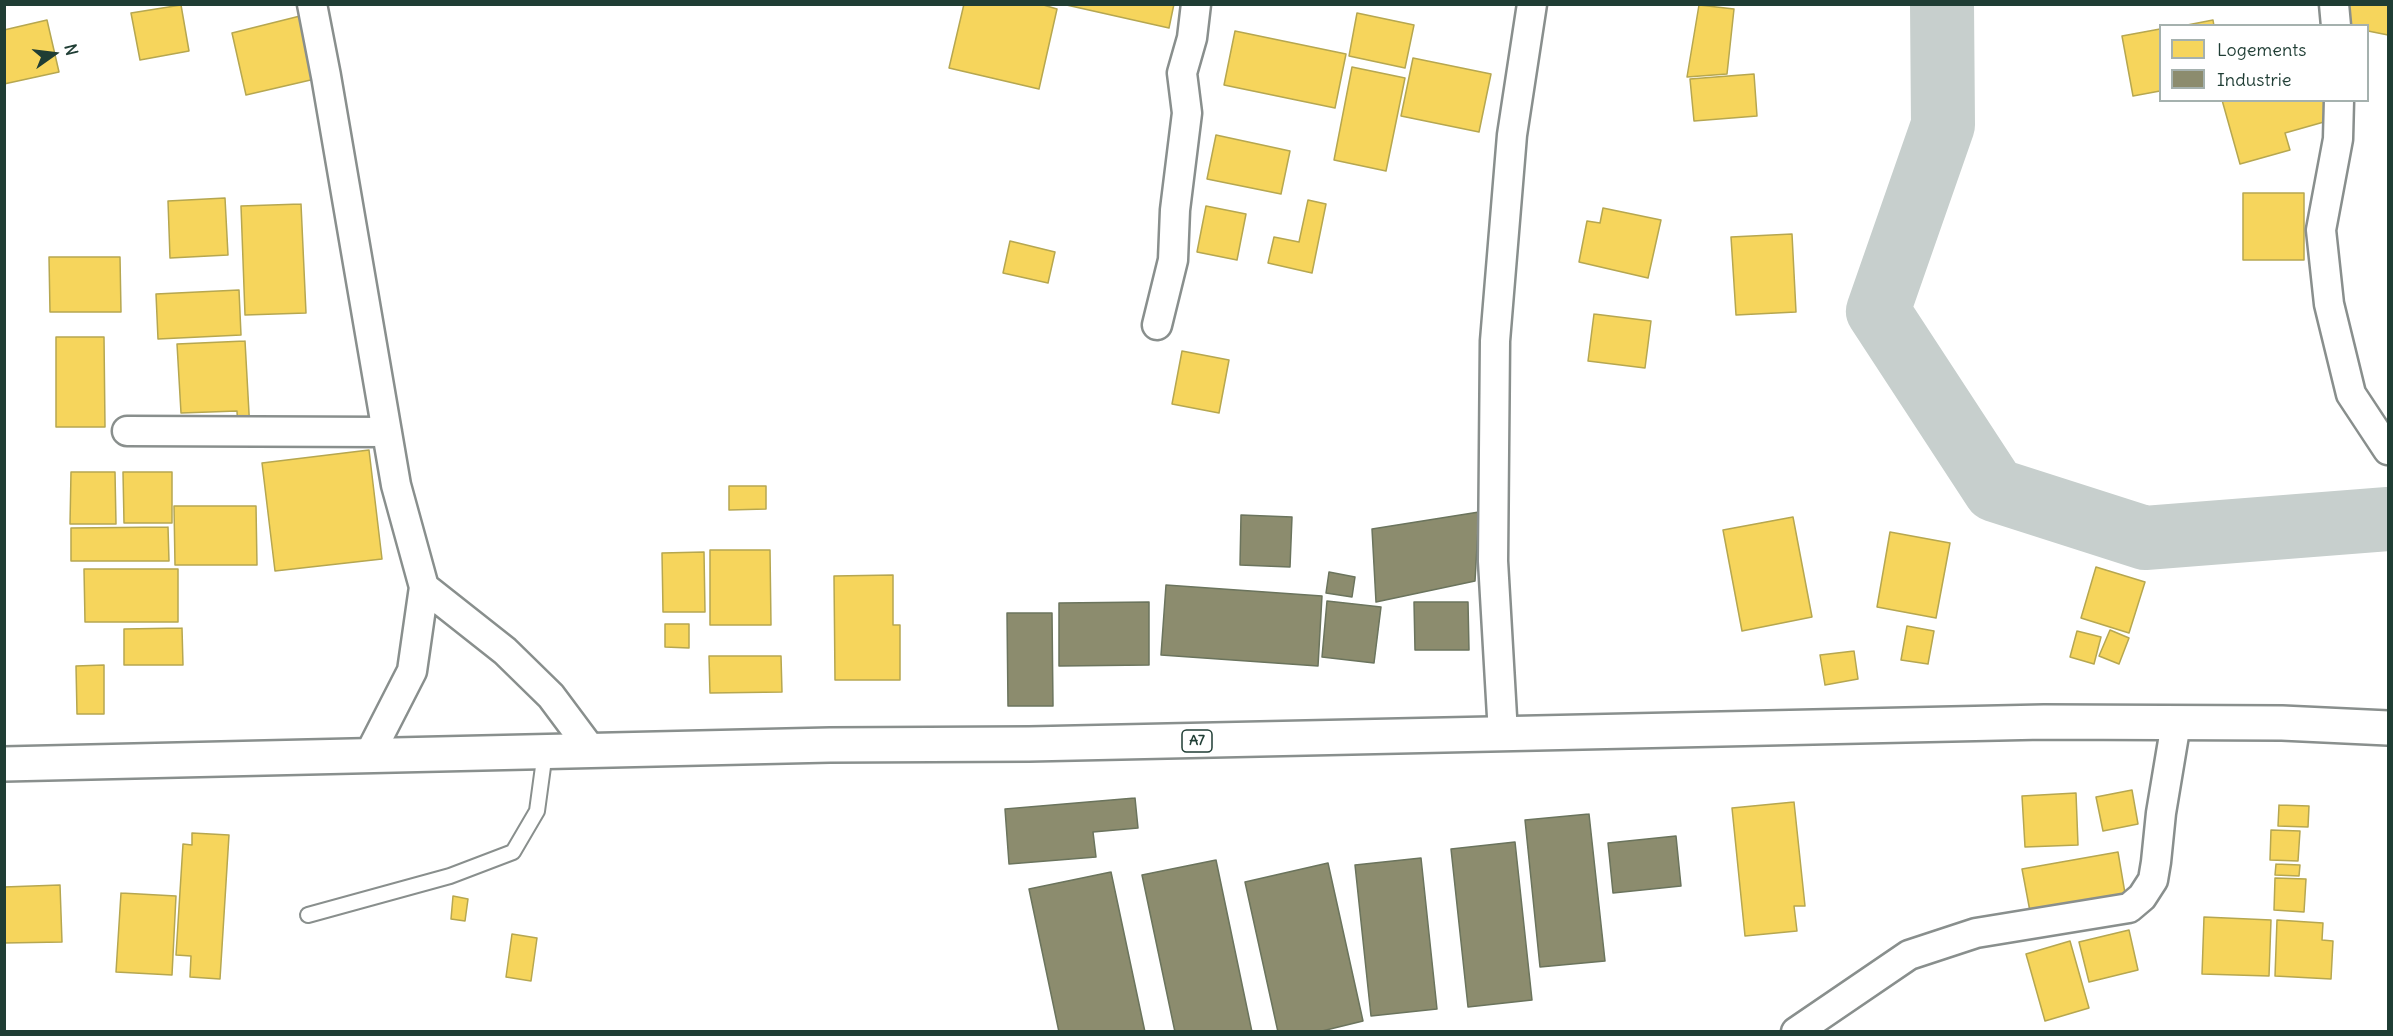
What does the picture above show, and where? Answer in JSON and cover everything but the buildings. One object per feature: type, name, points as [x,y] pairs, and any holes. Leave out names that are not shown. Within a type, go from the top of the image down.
[{"type":"main road","name":"A7","points":[[4,764],[831,745],[1029,744],[2044,722],[2282,723],[2388,728]]},
{"type":"street","points":[[312,4],[396,485],[424,587],[412,671],[368,757]]},
{"type":"street","points":[[1157,325],[1173,260],[1175,210],[1187,113],[1182,73],[1192,38],[1196,4]]},
{"type":"street","points":[[1503,734],[1493,561],[1495,341],[1512,135],[1532,4]]},
{"type":"street","points":[[2334,4],[2336,24]]},
{"type":"street","points":[[2340,102],[2338,139],[2321,230],[2330,304],[2351,394],[2388,450]]},
{"type":"street","points":[[127,431],[387,432]]},
{"type":"street","points":[[424,587],[505,651],[544,688],[592,751]]},
{"type":"street","points":[[1796,1032],[1909,955],[1976,933],[2129,908],[2142,897],[2153,880],[2176,723]]},
{"type":"lane","points":[[308,915],[450,876],[513,852],[537,811],[545,752]]},
{"type":"waterway","points":[[1942,4],[1943,125],[1878,311],[1995,490],[2145,538],[2388,519]]}]
